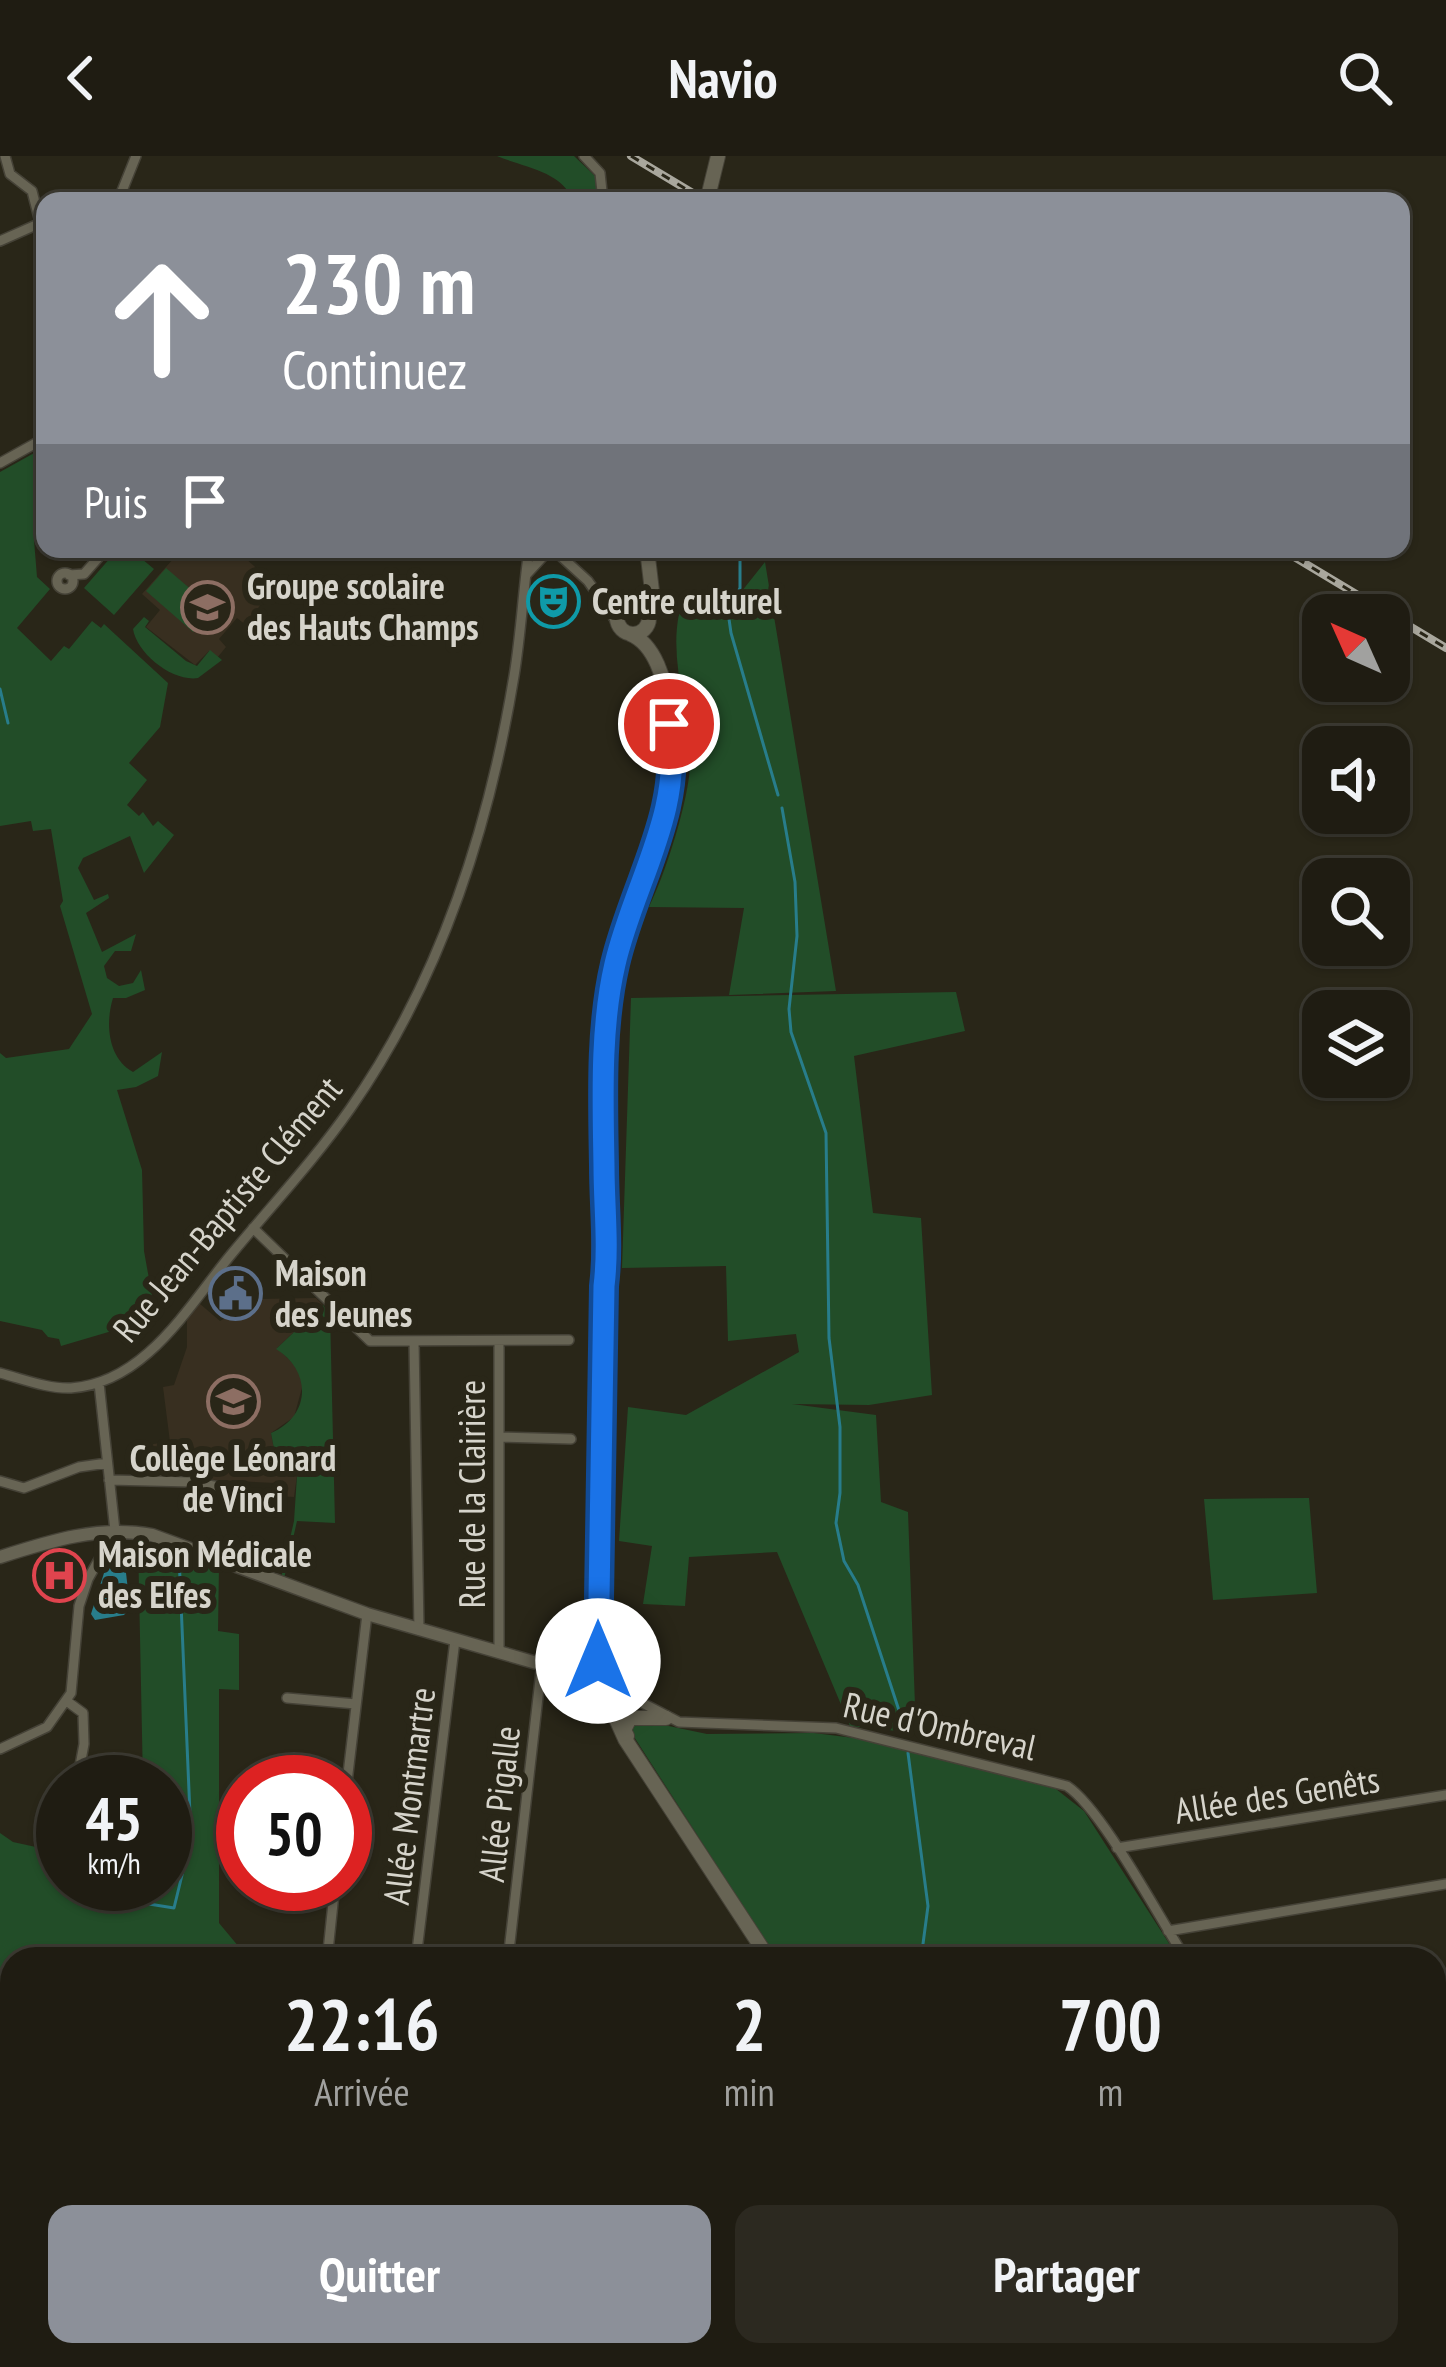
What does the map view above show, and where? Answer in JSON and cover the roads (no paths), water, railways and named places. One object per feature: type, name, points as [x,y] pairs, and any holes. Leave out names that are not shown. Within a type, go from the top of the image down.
[{"type":"main road","points":[[707,192],[714,156]]},
{"type":"main road","points":[[647,558],[645,588],[619,610],[624,629],[651,650],[665,698]]},
{"type":"main road","points":[[624,629],[642,632],[649,616],[648,558]]},
{"type":"main road","points":[[630,602],[641,604],[649,616],[664,664],[671,786],[662,829],[618,951],[607,1022],[599,1681],[636,1757],[761,1947]]},
{"type":"main road","points":[[636,1757],[624,1730],[629,1718],[666,1718]]},
{"type":"street","points":[[5,156],[10,174],[32,190],[36,203]]},
{"type":"street","points":[[122,192],[136,156]]},
{"type":"street","points":[[584,156],[600,173],[602,192]]},
{"type":"street","points":[[0,241],[36,225]]},
{"type":"street","points":[[0,463],[36,443]]},
{"type":"street","points":[[69,575],[84,574],[98,558]]},
{"type":"street","name":"Rue Jean-Baptiste Clément","points":[[99,1383],[143,1357],[350,1110],[383,1055],[434,953],[483,820],[513,680],[528,558]]},
{"type":"street","points":[[526,575],[542,558]]},
{"type":"street","points":[[561,558],[607,597],[630,602]]},
{"type":"street","points":[[588,581],[624,629]]},
{"type":"street","name":"Rue de la Clairière","points":[[253,1228],[362,1337],[375,1342],[499,1341],[500,1651]]},
{"type":"street","points":[[499,1341],[569,1340]]},
{"type":"street","points":[[414,1341],[419,1630]]},
{"type":"street","points":[[0,1373],[58,1387],[99,1383],[115,1531],[83,1592],[74,1639],[83,1713],[81,1755]]},
{"type":"street","points":[[499,1437],[571,1438]]},
{"type":"street","points":[[0,1481],[24,1488],[79,1467],[107,1463]]},
{"type":"street","points":[[109,1480],[191,1482],[224,1488]]},
{"type":"street","points":[[0,1557],[71,1537],[115,1531],[177,1542],[367,1614],[599,1681]]},
{"type":"street","points":[[350,1755],[367,1614]]},
{"type":"street","name":"Allée Montmartre","points":[[417,1947],[454,1640]]},
{"type":"street","name":"Allée Pigalle","points":[[509,1947],[542,1662]]},
{"type":"street","points":[[0,1749],[47,1727],[68,1702],[76,1673]]},
{"type":"street","name":"Rue d'Ombreval","points":[[599,1681],[666,1718],[691,1724],[836,1728],[1028,1773],[1077,1793],[1178,1947]]},
{"type":"street","points":[[286,1698],[356,1704]]},
{"type":"street","points":[[68,1702],[83,1713]]},
{"type":"street","name":"Allée des Genêts","points":[[1117,1848],[1446,1795]]},
{"type":"street","points":[[1168,1931],[1446,1884]]},
{"type":"street","points":[[328,1947],[332,1911]]},
{"type":"water","points":[[117,1561],[125,1564],[130,1608],[124,1615],[95,1620],[91,1614],[104,1573]]},
{"type":"waterway","points":[[740,558],[740,588],[728,612],[731,633],[778,795]]},
{"type":"waterway","points":[[0,689],[8,723]]},
{"type":"waterway","points":[[782,808],[795,882],[791,1032],[826,1133],[829,1338],[840,1427],[836,1523],[844,1561],[858,1585],[907,1735]]},
{"type":"waterway","points":[[179,1556],[187,1755]]},
{"type":"waterway","points":[[908,1753],[928,1906],[923,1947]]},
{"type":"railway","points":[[631,156],[691,192]]},
{"type":"railway","points":[[1296,558],[1446,648]]},
{"type":"place","name":"Centre culturel","points":[[553,601]]},
{"type":"place","name":"Groupe scolaire des Hauts Champs","points":[[208,607]]},
{"type":"place","name":"Maison des Jeunes","points":[[236,1294]]},
{"type":"place","name":"Collège Léonard de Vinci","points":[[233,1402]]},
{"type":"place","name":"Maison Médicale des Elfes","points":[[59,1575]]}]
